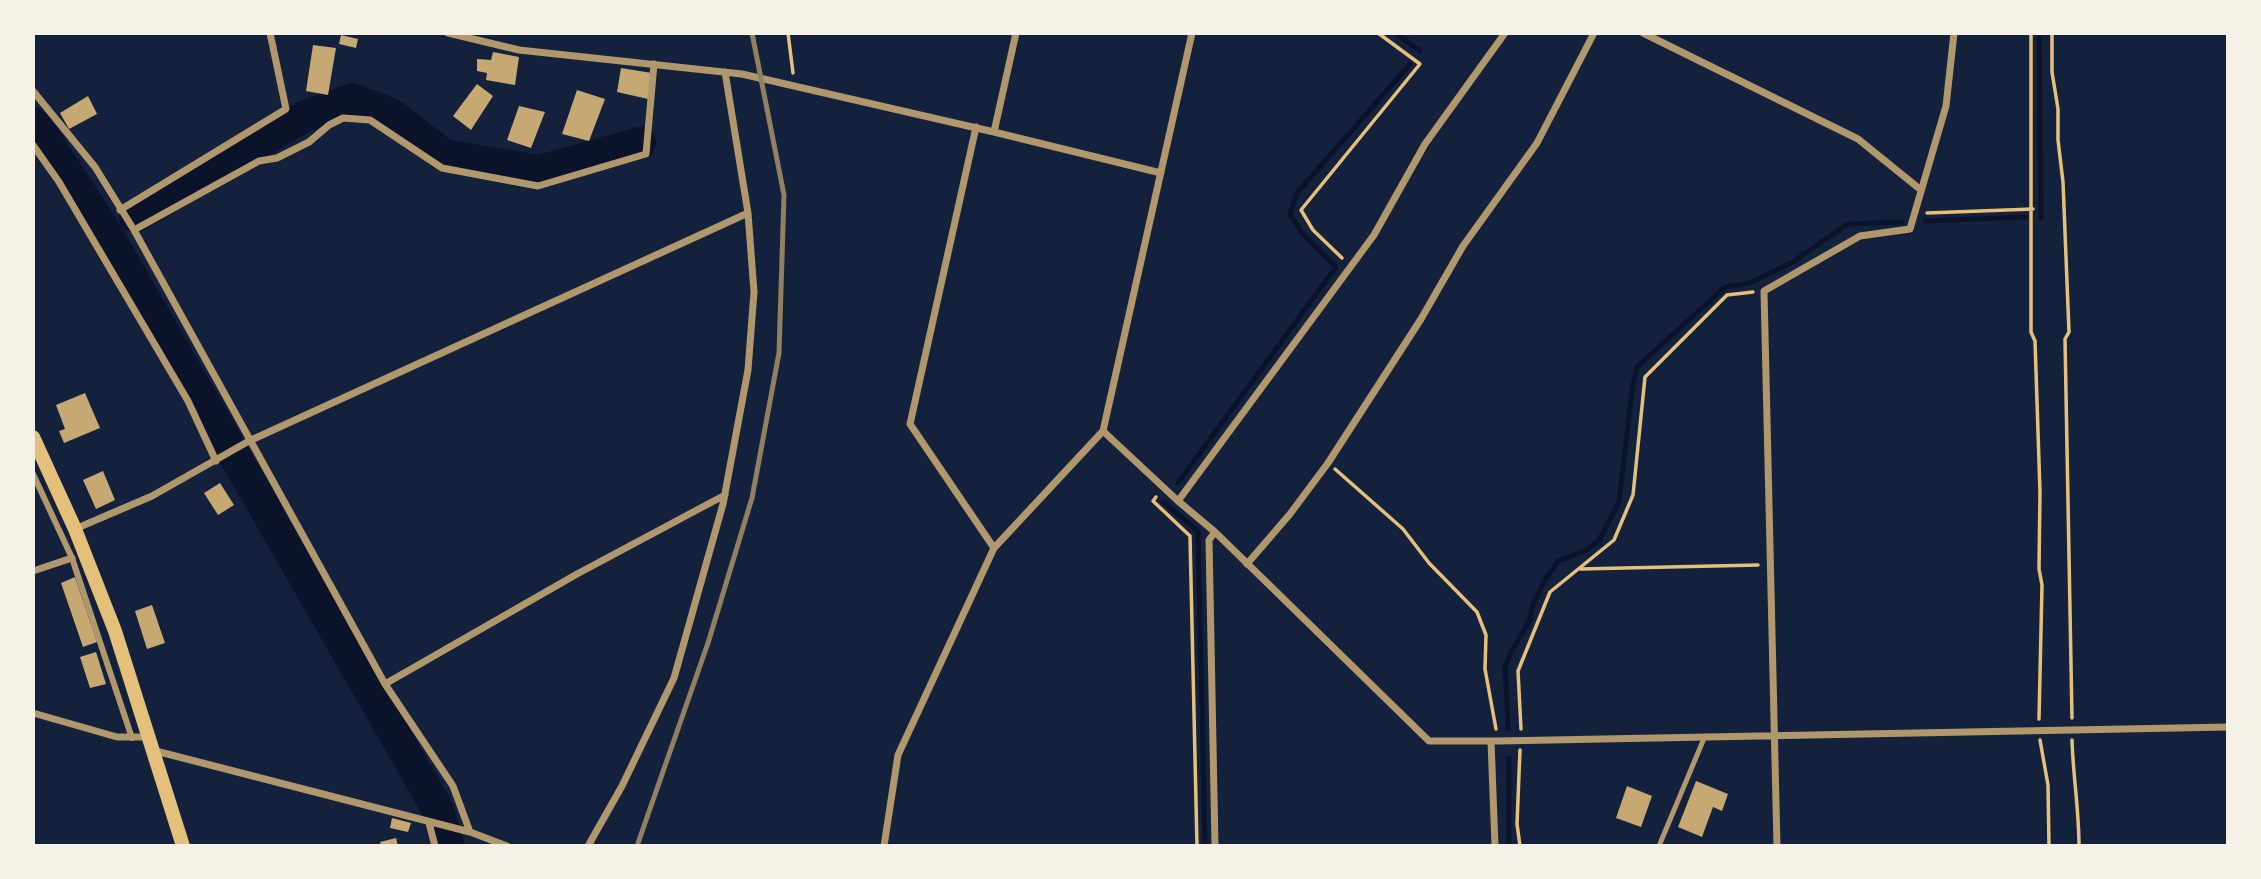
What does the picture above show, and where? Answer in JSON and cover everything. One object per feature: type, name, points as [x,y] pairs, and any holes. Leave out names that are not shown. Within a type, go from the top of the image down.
[{"type":"main road","points":[[35,446],[75,529],[116,631],[183,846]]},
{"type":"street","points":[[120,210],[286,109],[270,33]]},
{"type":"street","points":[[448,33],[519,50],[742,74],[976,127],[1161,173]]},
{"type":"street","points":[[994,132],[1016,33]]},
{"type":"street","points":[[884,846],[898,755],[994,548],[1103,431],[1192,33]]},
{"type":"street","points":[[1178,501],[1374,235],[1425,144],[1505,33]]},
{"type":"street","points":[[1247,564],[1290,514],[1328,463],[1421,319],[1462,246],[1537,143],[1594,33]]},
{"type":"street","points":[[1643,33],[1858,139],[1921,190]]},
{"type":"street","points":[[1777,846],[1764,291],[1860,236],[1910,229],[1946,106],[1954,33]]},
{"type":"street","points":[[134,230],[259,161],[277,158],[309,142],[329,125],[344,118],[370,120],[442,168],[538,186],[646,154],[654,64]]},
{"type":"street","points":[[588,846],[622,786],[674,678],[724,495],[748,370],[754,292],[748,213],[725,72]]},
{"type":"street","points":[[33,91],[95,167],[134,230],[385,684],[453,786],[470,832]]},
{"type":"street","points":[[976,127],[910,424],[994,548]]},
{"type":"street","points":[[33,145],[60,182],[219,459]]},
{"type":"street","points":[[75,529],[152,496],[249,441],[748,213]]},
{"type":"street","points":[[1103,431],[1163,488],[1215,532],[1429,741],[2228,727]]},
{"type":"street","points":[[33,474],[72,558],[132,738]]},
{"type":"street","points":[[385,684],[724,495]]},
{"type":"street","points":[[1215,532],[1209,540],[1215,846]]},
{"type":"street","points":[[33,571],[72,558]]},
{"type":"street","points":[[124,712],[140,714]]},
{"type":"street","points":[[33,726],[36,714],[117,737],[132,738],[429,823],[470,832],[507,846]]},
{"type":"street","points":[[1495,741],[1495,846]]},
{"type":"street","points":[[429,823],[435,846]]},
{"type":"lane","points":[[1659,846],[1705,736]]},
{"type":"path","points":[[788,33],[795,86]]},
{"type":"path","points":[[1349,264],[1313,230],[1301,210],[1420,64],[1378,33]]},
{"type":"path","points":[[2031,33],[2031,332],[2035,341],[2040,492],[2039,569],[2042,585],[2038,730],[2048,785],[2049,846]]},
{"type":"path","points":[[2052,33],[2052,72],[2058,109],[2058,140],[2063,182],[2069,332],[2065,339],[2072,729],[2079,846]]},
{"type":"path","points":[[1916,213],[2033,209]]},
{"type":"path","points":[[1520,846],[1517,824],[1522,741],[1518,671],[1550,593],[1614,540],[1633,495],[1645,377],[1727,295],[1764,291]]},
{"type":"path","points":[[1328,463],[1403,529],[1429,563],[1482,620],[1486,635],[1485,669],[1495,741]]},
{"type":"path","points":[[1163,488],[1153,501],[1190,536],[1197,846]]},
{"type":"path","points":[[1578,569],[1771,564]]},
{"type":"building","points":[[341,35],[358,39],[356,48],[339,44]]},
{"type":"building","points":[[313,45],[336,48],[328,95],[306,91]]},
{"type":"building","points":[[493,52],[519,57],[515,85],[486,80],[487,73],[477,71],[477,59],[491,60]]},
{"type":"building","points":[[621,68],[652,73],[648,99],[617,92]]},
{"type":"building","points":[[477,84],[493,96],[471,130],[453,116]]},
{"type":"building","points":[[577,90],[605,99],[589,141],[562,134]]},
{"type":"building","points":[[88,96],[97,114],[69,129],[60,113]]},
{"type":"building","points":[[519,106],[545,112],[531,148],[507,140]]},
{"type":"building","points":[[85,393],[100,428],[64,443],[59,431],[65,429],[56,405]]},
{"type":"building","points":[[103,471],[115,500],[96,509],[83,480]]},
{"type":"building","points":[[220,483],[234,505],[218,515],[204,493]]},
{"type":"building","points":[[75,577],[97,642],[83,647],[61,583]]},
{"type":"building","points":[[152,605],[165,643],[147,649],[135,611]]},
{"type":"building","points":[[96,652],[106,684],[90,688],[80,657]]},
{"type":"building","points":[[1696,781],[1728,794],[1722,811],[1713,807],[1702,837],[1678,827]]},
{"type":"building","points":[[1627,786],[1652,796],[1641,827],[1616,818]]},
{"type":"building","points":[[392,818],[411,823],[408,832],[390,828]]},
{"type":"building","points":[[396,838],[398,846],[381,846],[380,842]]},
{"type":"waterway","points":[[1395,33],[1420,51]]},
{"type":"waterway","points":[[2039,33],[2041,218]]},
{"type":"waterway","points":[[1178,483],[1336,267],[1302,233],[1290,214],[1297,193],[1410,64]]},
{"type":"waterway","points":[[135,217],[303,117],[352,99],[391,114],[444,155],[539,171],[640,143]]},
{"type":"waterway","points":[[33,123],[106,232],[437,808],[449,846]]},
{"type":"waterway","points":[[1925,221],[2025,217]]},
{"type":"waterway","points":[[1508,728],[1505,667],[1530,620],[1532,607],[1545,580],[1558,561],[1587,550],[1599,540],[1619,502],[1637,367],[1725,287],[1750,283],[1791,263],[1848,224],[1902,222]]},
{"type":"waterway","points":[[1163,502],[1198,531],[1205,846]]},
{"type":"waterway","points":[[1509,758],[1509,842]]},
{"type":"railway","points":[[637,846],[708,643],[752,498],[779,353],[784,195],[752,33]]}]
